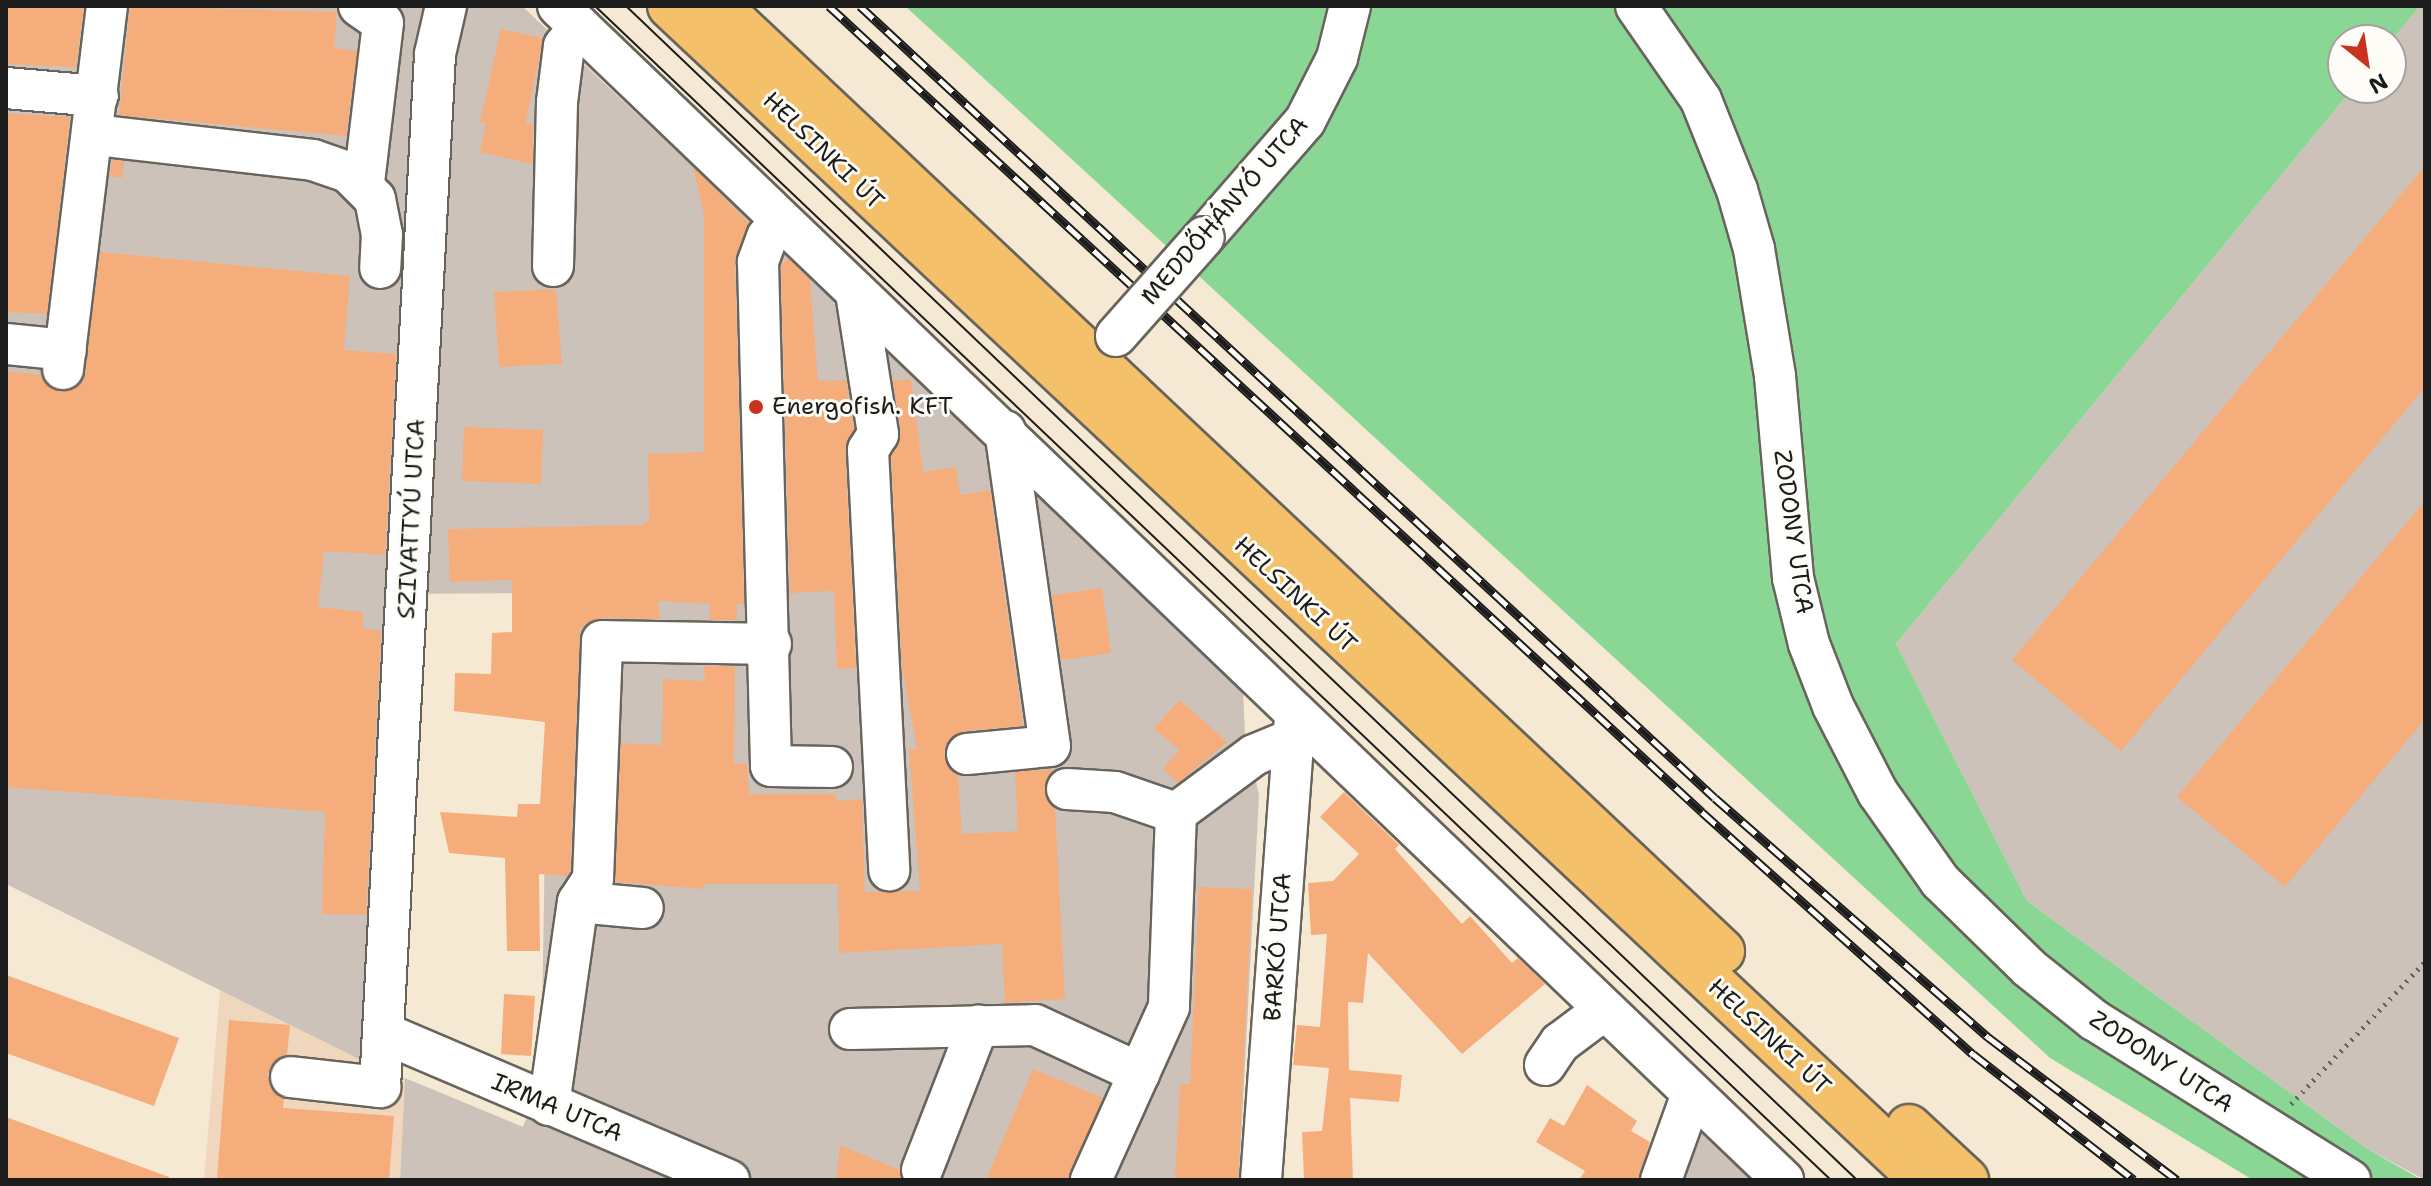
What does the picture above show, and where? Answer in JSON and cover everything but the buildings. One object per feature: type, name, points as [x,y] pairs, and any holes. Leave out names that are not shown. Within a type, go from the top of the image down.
[{"type":"main road","name":"HELSINKI ÚT","points":[[670,6],[1096,410],[1923,1180]]},
{"type":"main road","name":"HELSINKI ÚT","points":[[718,6],[1105,348],[1966,1180]]},
{"type":"main road","points":[[1046,363],[1071,366],[1105,348]]},
{"type":"main road","points":[[1096,410],[1091,384],[1105,348]]},
{"type":"street","points":[[6,344],[65,359],[95,135],[107,6]]},
{"type":"street","points":[[359,6],[383,23],[364,183],[381,220],[380,268]]},
{"type":"street","name":"SZIVATTYÚ UTCA","points":[[291,1077],[380,1087],[386,1034],[435,54],[446,6]]},
{"type":"street","name":"MEDDŐHÁNYÓ UTCA","points":[[1105,348],[1305,121],[1337,58],[1350,6]]},
{"type":"street","name":"ZODONY UTCA","points":[[1636,6],[1701,100],[1737,190],[1754,249],[1775,376],[1793,578],[1809,644],[1833,706],[1878,793],[1940,881],[2029,968],[2094,1020],[2350,1180]]},
{"type":"street","points":[[569,16],[856,293],[1005,431],[1294,726],[1604,1010],[1783,1180]]},
{"type":"street","points":[[553,266],[557,102],[569,16]]},
{"type":"street","points":[[6,88],[98,96]]},
{"type":"street","points":[[95,135],[313,160],[364,183]]},
{"type":"street","points":[[781,221],[767,237],[758,262],[771,644],[771,766],[832,767]]},
{"type":"street","points":[[856,293],[878,434],[868,450],[882,645],[889,870]]},
{"type":"street","points":[[967,754],[1050,746],[1005,431]]},
{"type":"street","points":[[549,1105],[578,902],[593,879],[602,641],[771,644]]},
{"type":"street","points":[[1176,813],[1294,726]]},
{"type":"street","name":"BARKÓ UTCA","points":[[1261,1180],[1294,726]]},
{"type":"street","points":[[1067,789],[1115,792],[1176,813]]},
{"type":"street","points":[[1091,1180],[1169,1007],[1176,813]]},
{"type":"street","points":[[578,902],[643,908]]},
{"type":"street","points":[[1545,1065],[1560,1043],[1604,1010]]},
{"type":"street","points":[[850,1029],[1035,1025],[1139,1073]]},
{"type":"street","points":[[922,1170],[978,1026]]},
{"type":"street","name":"IRMA UTCA","points":[[386,1034],[729,1180]]},
{"type":"street","points":[[1661,1180],[1692,1094]]},
{"type":"path","points":[[2267,1130],[2425,962]]},
{"type":"shaded area","points":[[6,6],[522,6],[1236,677],[1243,692],[1245,734],[1259,795],[1239,1180],[400,1180],[405,1078],[523,1127],[541,1082],[549,593],[388,594],[361,1060],[6,884]]},
{"type":"shaded area","points":[[2420,6],[2425,6],[2425,1180],[2366,1148],[2027,901],[1896,644],[2340,104],[2407,104],[2405,24]]},
{"type":"shaded area","points":[[220,990],[405,1078],[400,1180],[204,1180]]},
{"type":"shaded area","points":[[1703,1124],[1757,1180],[1684,1180]]},
{"type":"green space","points":[[905,6],[2420,6],[2405,24],[2327,24],[2327,104],[2340,104],[1896,644],[2027,901],[2366,1148],[2422,1180],[2253,1180],[2050,1058]]},
{"type":"tram line","points":[[595,6],[1831,1180]]},
{"type":"tram line","points":[[626,6],[1857,1180]]},
{"type":"railway","points":[[829,6],[1702,812],[1973,1054],[2134,1180]]},
{"type":"railway","points":[[860,6],[1715,798],[1988,1037],[2177,1180]]},
{"type":"place","name":"Energofish. KFT","points":[[756,407]]}]
